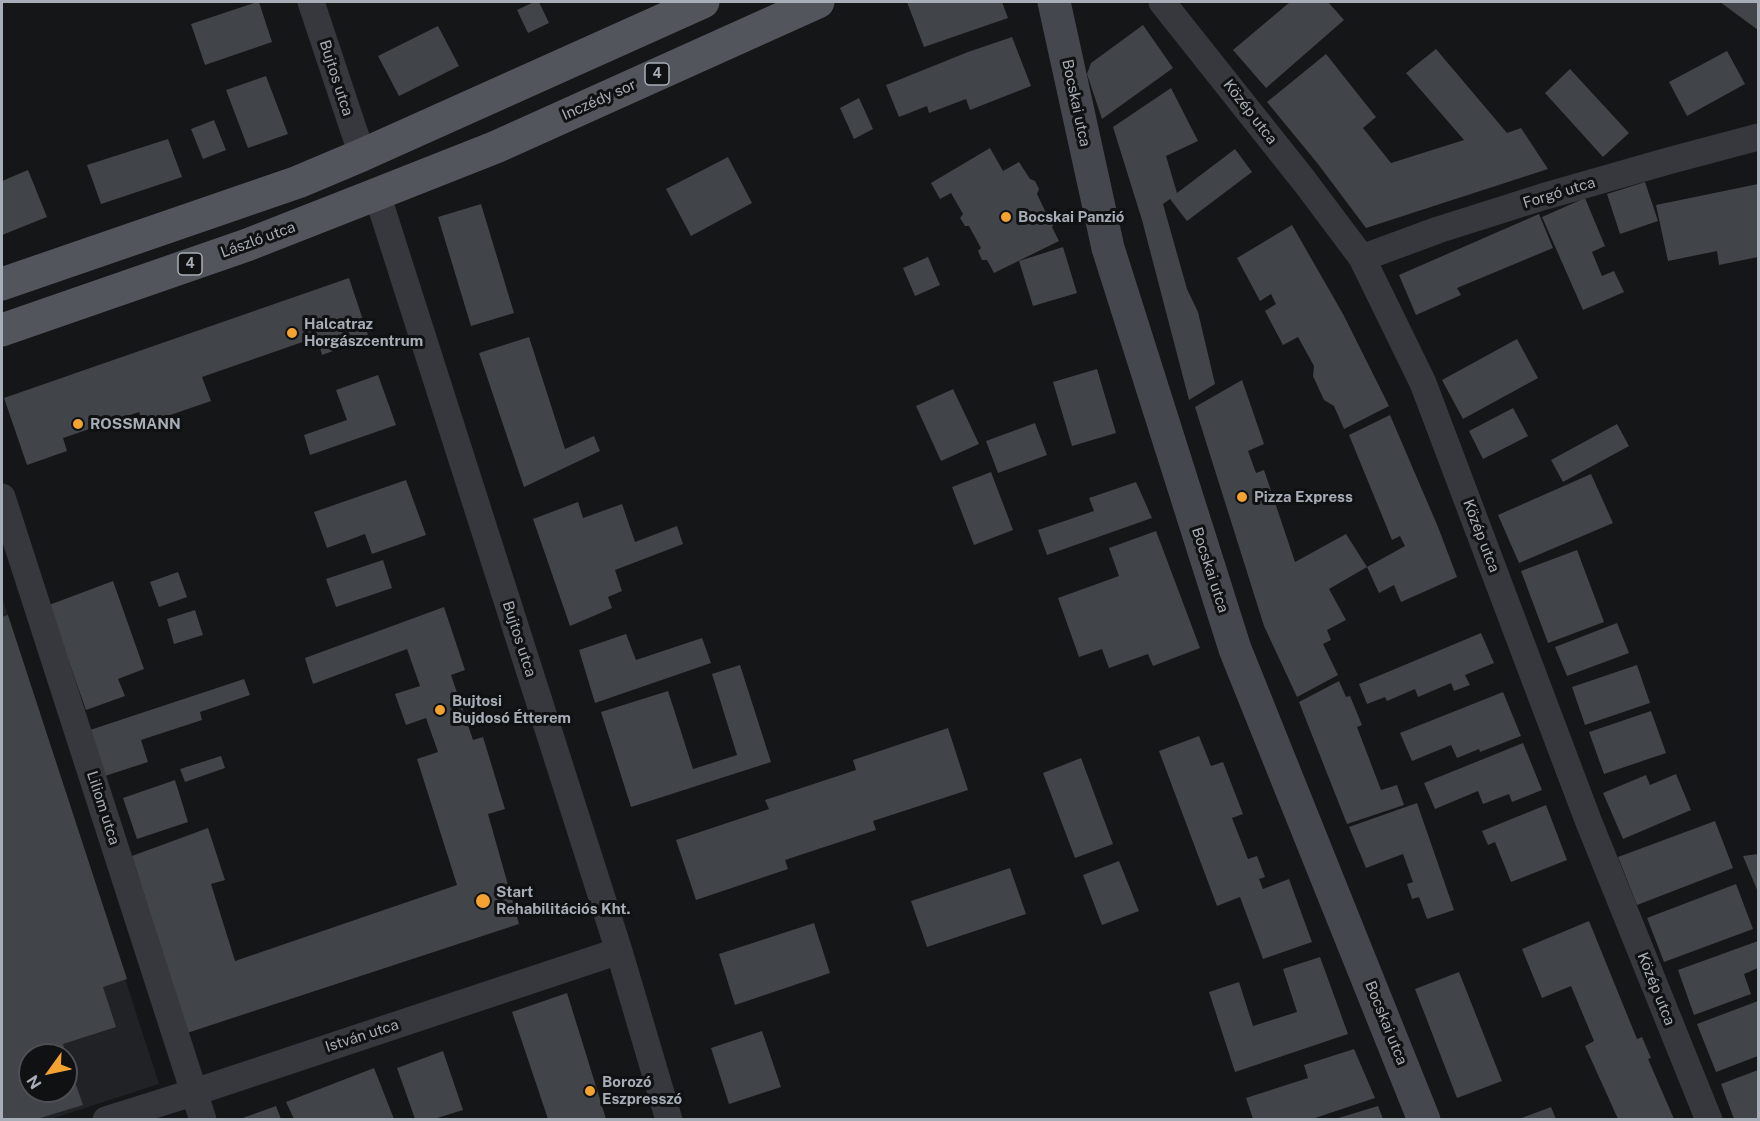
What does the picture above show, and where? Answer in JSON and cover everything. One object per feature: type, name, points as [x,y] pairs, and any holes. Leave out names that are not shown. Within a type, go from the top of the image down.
[{"type":"main road","points":[[2,284],[298,182],[703,2]]},
{"type":"main road","name":"Inczédy sor","points":[[377,194],[496,147],[818,2]]},
{"type":"main road","name":"László utca","points":[[2,330],[246,245],[377,194]]},
{"type":"street","name":"Bujtos utca","points":[[311,2],[362,155]]},
{"type":"street","name":"Bocskai utca","points":[[1054,2],[1108,248],[1235,649],[1424,1119]]},
{"type":"street","name":"Közép utca","points":[[1162,2],[1305,182],[1362,258],[1423,383],[1588,820],[1709,1119]]},
{"type":"street","name":"Forgó utca","points":[[1362,258],[1542,197],[1668,160],[1758,137]]},
{"type":"street","name":"Bujtos utca","points":[[377,194],[619,951],[669,1119]]},
{"type":"street","name":"Liliom utca","points":[[2,497],[203,1119]]},
{"type":"street","name":"István utca","points":[[106,1119],[195,1092],[619,951]]},
{"type":"shaded area","points":[[2,597],[159,1084],[51,1119],[2,1119]]},
{"type":"building","points":[[259,2],[272,42],[205,65],[191,24]]},
{"type":"building","points":[[539,2],[549,23],[528,33],[517,10]]},
{"type":"building","points":[[907,2],[1002,2],[1008,18],[924,47]]},
{"type":"building","points":[[1290,2],[1328,2],[1344,20],[1266,88],[1233,50]]},
{"type":"building","points":[[1720,2],[1758,2],[1758,30]]},
{"type":"building","points":[[1143,25],[1173,68],[1102,119],[1087,74],[1091,63]]},
{"type":"building","points":[[438,26],[459,66],[399,96],[378,56]]},
{"type":"building","points":[[1012,37],[1031,86],[970,110],[966,99],[929,113],[927,106],[899,117],[886,85]]},
{"type":"building","points":[[1436,49],[1507,133],[1521,128],[1548,169],[1366,228],[1267,102],[1326,54],[1376,117],[1363,128],[1391,163],[1464,140],[1406,73]]},
{"type":"building","points":[[1727,51],[1745,84],[1687,116],[1669,82]]},
{"type":"building","points":[[1570,69],[1629,133],[1603,157],[1545,93]]},
{"type":"building","points":[[266,76],[288,134],[248,148],[226,90]]},
{"type":"building","points":[[1171,88],[1198,141],[1166,156],[1177,193],[1235,149],[1252,172],[1187,221],[1170,199],[1163,204],[1187,289],[1198,312],[1215,384],[1189,400],[1142,220],[1113,127]]},
{"type":"building","points":[[859,98],[873,129],[854,139],[840,108]]},
{"type":"building","points":[[214,120],[226,150],[203,159],[191,129]]},
{"type":"building","points":[[168,139],[182,177],[101,204],[87,165]]},
{"type":"building","name":"Bocskai Panzió","points":[[990,148],[1003,171],[1019,162],[1030,179],[1035,181],[1039,189],[1037,194],[1047,215],[1051,215],[1055,223],[1052,227],[1059,241],[994,273],[987,260],[982,260],[978,251],[981,248],[969,226],[965,226],[960,218],[963,214],[951,193],[940,199],[931,183]]},
{"type":"building","points":[[728,157],[752,203],[691,236],[666,189]]},
{"type":"building","points":[[28,170],[47,217],[2,235],[2,181]]},
{"type":"building","points":[[1645,182],[1658,221],[1620,234],[1607,194]]},
{"type":"building","points":[[1758,184],[1758,257],[1719,265],[1717,251],[1668,261],[1656,205]]},
{"type":"building","points":[[1585,198],[1605,246],[1592,252],[1602,276],[1614,271],[1624,292],[1583,310],[1542,217]]},
{"type":"building","points":[[481,204],[514,313],[471,326],[438,217]]},
{"type":"building","points":[[1539,214],[1553,248],[1457,288],[1461,295],[1416,315],[1399,275]]},
{"type":"building","points":[[1292,225],[1343,314],[1389,406],[1344,429],[1334,406],[1324,400],[1313,376],[1314,366],[1298,337],[1283,345],[1265,311],[1276,304],[1271,294],[1260,301],[1237,258]]},
{"type":"building","points":[[1063,247],[1077,293],[1033,306],[1019,261]]},
{"type":"building","points":[[928,257],[940,285],[915,296],[903,268]]},
{"type":"building","points":[[349,278],[369,338],[322,355],[317,337],[202,377],[211,401],[144,424],[139,412],[63,438],[67,451],[27,465],[4,398]]},
{"type":"building","points":[[529,337],[565,449],[594,436],[600,451],[524,487],[479,353]]},
{"type":"building","points":[[1517,339],[1538,378],[1463,419],[1442,380]]},
{"type":"building","points":[[1097,369],[1116,433],[1072,446],[1053,382]]},
{"type":"building","points":[[378,375],[396,425],[310,455],[304,435],[347,420],[336,390]]},
{"type":"building","points":[[1242,380],[1264,444],[1248,451],[1256,473],[1264,470],[1295,562],[1346,534],[1367,567],[1329,589],[1346,620],[1327,630],[1331,640],[1323,644],[1338,675],[1297,697],[1264,626],[1195,407]]},
{"type":"building","points":[[953,389],[979,444],[941,461],[916,406]]},
{"type":"building","points":[[1513,408],[1528,436],[1483,459],[1469,431]]},
{"type":"building","points":[[1390,415],[1457,577],[1401,602],[1394,585],[1379,593],[1367,567],[1405,546],[1400,536],[1392,540],[1349,435]]},
{"type":"building","points":[[1035,423],[1047,455],[998,473],[986,441]]},
{"type":"building","points":[[1617,424],[1629,446],[1563,482],[1551,460]]},
{"type":"building","points":[[991,472],[1013,530],[974,545],[952,487]]},
{"type":"building","points":[[1591,474],[1613,523],[1519,563],[1498,515]]},
{"type":"building","points":[[406,480],[426,535],[372,554],[365,534],[327,548],[314,512]]},
{"type":"building","points":[[1136,482],[1152,518],[1047,555],[1038,530],[1094,511],[1089,498]]},
{"type":"building","points":[[578,502],[583,518],[622,504],[635,542],[677,526],[683,544],[615,570],[622,591],[608,597],[612,608],[570,626],[533,519]]},
{"type":"building","points":[[1156,531],[1200,648],[1153,666],[1148,654],[1109,668],[1102,649],[1079,657],[1058,598],[1119,576],[1109,548]]},
{"type":"building","points":[[1577,550],[1604,622],[1548,643],[1521,571]]},
{"type":"building","points":[[383,560],[392,588],[336,607],[326,579]]},
{"type":"building","points":[[178,572],[187,597],[159,607],[150,582]]},
{"type":"building","points":[[113,581],[144,669],[118,679],[125,696],[86,710],[49,605]]},
{"type":"building","points":[[444,607],[465,670],[451,675],[473,740],[483,737],[505,809],[488,814],[519,924],[187,1033],[132,856],[208,828],[225,880],[211,884],[235,961],[457,885],[417,759],[438,752],[426,718],[406,725],[395,694],[420,686],[407,649],[313,684],[305,658]]},
{"type":"building","points":[[195,610],[203,635],[174,644],[167,619]]},
{"type":"building","points":[[8,615],[127,979],[103,987],[116,1027],[66,1043],[18,1043],[18,1103],[78,1103],[78,1091],[83,1105],[37,1119],[2,1119],[2,617]]},
{"type":"building","points":[[1617,623],[1629,653],[1567,676],[1555,647]]},
{"type":"building","points":[[1481,633],[1494,663],[1465,675],[1470,685],[1454,691],[1451,683],[1418,697],[1415,689],[1387,701],[1385,697],[1367,704],[1359,684]]},
{"type":"building","points":[[626,634],[636,660],[702,638],[711,663],[595,703],[579,650]]},
{"type":"building","points":[[740,665],[771,762],[631,807],[601,712],[668,691],[693,769],[737,755],[712,674]]},
{"type":"building","points":[[1637,665],[1650,703],[1585,725],[1572,687]]},
{"type":"building","points":[[244,679],[250,695],[200,712],[202,720],[141,740],[148,762],[105,776],[90,730]]},
{"type":"building","points":[[1339,681],[1346,697],[1350,696],[1362,725],[1357,727],[1381,790],[1397,785],[1404,805],[1347,824],[1299,702]]},
{"type":"building","points":[[1503,692],[1521,736],[1480,752],[1479,749],[1457,758],[1451,745],[1412,761],[1400,733]]},
{"type":"building","points":[[1651,711],[1666,753],[1604,774],[1589,732]]},
{"type":"building","points":[[948,728],[968,790],[873,821],[876,830],[785,860],[788,869],[696,900],[676,840],[769,809],[765,800],[856,770],[853,760]]},
{"type":"building","points":[[1199,736],[1211,766],[1223,762],[1243,814],[1232,818],[1248,859],[1257,856],[1265,877],[1259,879],[1263,889],[1289,879],[1312,942],[1263,959],[1240,897],[1217,906],[1159,751]]},
{"type":"building","points":[[1523,743],[1542,790],[1512,802],[1509,794],[1483,804],[1478,791],[1435,809],[1424,783]]},
{"type":"building","points":[[221,756],[225,768],[185,782],[180,769]]},
{"type":"building","points":[[1081,758],[1113,844],[1075,858],[1043,773]]},
{"type":"building","points":[[1676,774],[1691,810],[1623,839],[1603,793],[1646,775],[1650,785]]},
{"type":"building","points":[[175,780],[188,822],[137,839],[123,798]]},
{"type":"building","points":[[1417,803],[1454,910],[1427,919],[1419,897],[1412,899],[1407,884],[1413,882],[1403,854],[1366,868],[1349,827]]},
{"type":"building","points":[[1546,805],[1567,860],[1511,882],[1495,842],[1488,845],[1482,831]]},
{"type":"building","points":[[1715,821],[1733,868],[1637,905],[1618,857]]},
{"type":"building","points":[[1758,854],[1758,892],[1743,856]]},
{"type":"building","points":[[1119,861],[1139,911],[1102,925],[1083,875]]},
{"type":"building","points":[[1010,868],[1026,914],[927,947],[911,901]]},
{"type":"building","points":[[1736,884],[1753,929],[1664,962],[1647,918]]},
{"type":"building","points":[[1589,921],[1637,1039],[1642,1037],[1651,1058],[1648,1059],[1674,1119],[1618,1119],[1585,1046],[1594,1041],[1571,986],[1542,998],[1522,949]]},
{"type":"building","points":[[814,923],[830,973],[735,1005],[719,954]]},
{"type":"building","points":[[1758,941],[1758,968],[1744,974],[1751,994],[1694,1015],[1678,970]]},
{"type":"building","points":[[1320,957],[1348,1034],[1235,1072],[1209,992],[1239,982],[1253,1026],[1297,1012],[1283,969]]},
{"type":"building","points":[[1459,972],[1502,1081],[1457,1098],[1415,989]]},
{"type":"building","points":[[567,993],[606,1119],[548,1119],[512,1012]]},
{"type":"building","points":[[1758,1001],[1758,1056],[1716,1072],[1697,1024]]},
{"type":"building","points":[[762,1031],[781,1087],[729,1104],[711,1048]]},
{"type":"building","points":[[1354,1049],[1375,1098],[1312,1119],[1253,1119],[1246,1098],[1308,1078],[1304,1065]]},
{"type":"building","points":[[443,1051],[463,1110],[434,1119],[415,1119],[397,1068]]},
{"type":"building","points":[[374,1068],[394,1119],[294,1119],[286,1102]]},
{"type":"building","points":[[1758,1070],[1758,1119],[1734,1119],[1721,1084]]},
{"type":"building","points":[[276,1106],[281,1119],[240,1119]]},
{"type":"building","points":[[1378,1106],[1383,1119],[1335,1119]]},
{"type":"building","points":[[1551,1107],[1556,1119],[1519,1119]]},
{"type":"place","name":"Bocskai Panzió","points":[[1006,217]]},
{"type":"place","name":"Halcatraz Horgászcentrum","points":[[292,333]]},
{"type":"place","name":"ROSSMANN","points":[[78,424]]},
{"type":"place","name":"Pizza Express","points":[[1242,497]]},
{"type":"place","name":"Bujtosi Bujdosó Étterem","points":[[440,710]]},
{"type":"place","name":"Start Rehabilitációs Kht.","points":[[483,901]]},
{"type":"place","name":"Borozó Eszpresszó","points":[[590,1091]]}]
